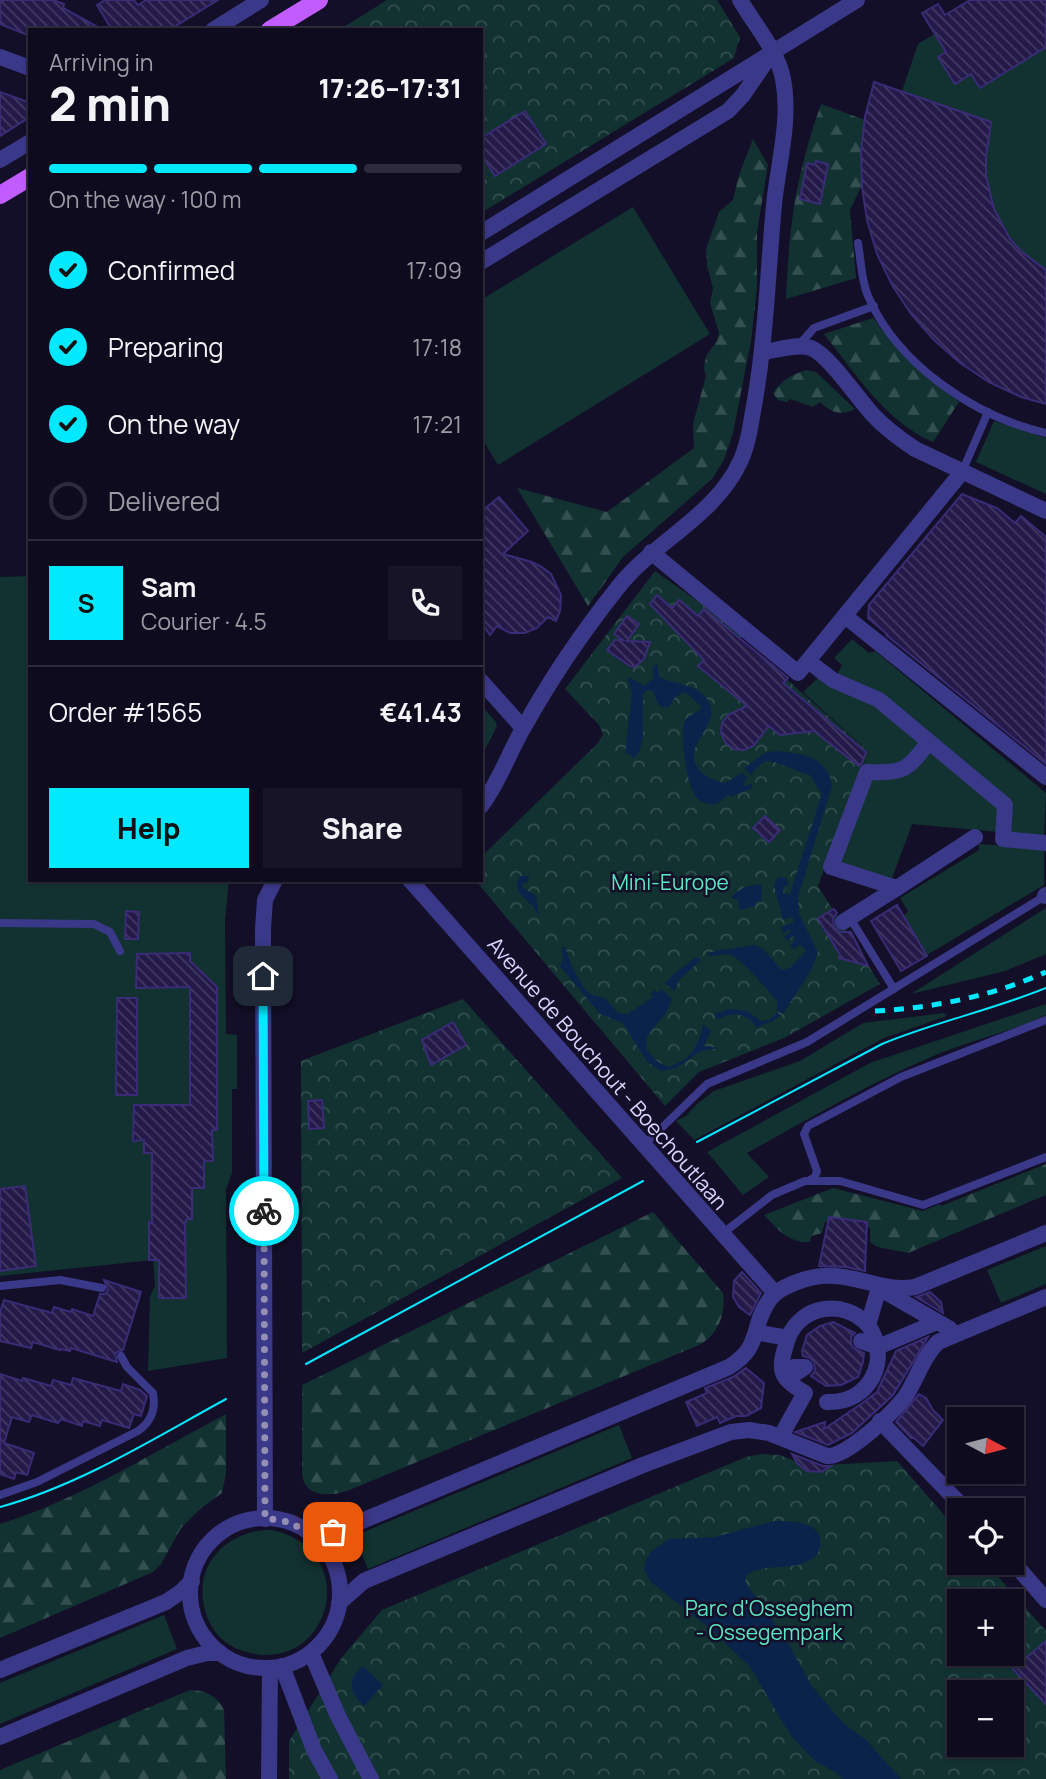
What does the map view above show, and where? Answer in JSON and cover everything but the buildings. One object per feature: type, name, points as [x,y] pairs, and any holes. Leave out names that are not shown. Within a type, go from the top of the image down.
[{"type":"main road","points":[[273,28],[319,0]]},
{"type":"main road","points":[[0,195],[28,178]]},
{"type":"street","points":[[216,28],[261,0]]},
{"type":"street","points":[[483,802],[556,673],[603,608],[632,570],[713,502],[734,475],[747,442],[764,352],[774,206],[786,106],[783,76],[772,52],[740,0]]},
{"type":"street","points":[[483,232],[857,0]]},
{"type":"street","points":[[483,261],[728,111],[743,95],[772,52]]},
{"type":"street","points":[[0,57],[28,67]]},
{"type":"street","points":[[0,160],[28,143]]},
{"type":"street","points":[[599,160],[612,182]]},
{"type":"street","points":[[764,352],[805,346],[819,353],[872,414],[899,438],[962,472],[1046,511]]},
{"type":"street","points":[[651,552],[798,673],[962,472]]},
{"type":"street","points":[[845,616],[1046,777]]},
{"type":"street","points":[[808,662],[833,680],[879,700],[1005,805],[1003,839],[1046,843]]},
{"type":"street","points":[[483,683],[523,728]]},
{"type":"street","points":[[897,888],[831,867],[867,772],[892,773],[908,768],[929,742]]},
{"type":"street","points":[[846,920],[975,837]]},
{"type":"street","points":[[265,1518],[263,928],[265,900],[274,882]]},
{"type":"street","name":"Avenue de Bouchout - Boechoutlaan","points":[[412,882],[775,1293]]},
{"type":"street","points":[[311,1534],[343,1529],[729,1367],[743,1358],[751,1348],[762,1314],[775,1293],[805,1279],[836,1275],[904,1289],[921,1286],[1046,1233]]},
{"type":"street","points":[[868,1325],[879,1288],[947,1329]]},
{"type":"street","points":[[861,1341],[878,1347],[947,1329],[1046,1297]]},
{"type":"street","points":[[782,1434],[805,1393],[788,1383],[789,1372],[781,1364],[788,1338],[802,1318],[824,1308],[848,1311],[868,1325],[878,1347],[878,1366],[866,1387],[851,1398],[827,1402]]},
{"type":"street","points":[[339,1603],[364,1581],[666,1456],[731,1432],[769,1433],[832,1457],[856,1442],[906,1396],[929,1352],[947,1329]]},
{"type":"street","points":[[760,1333],[788,1338]]},
{"type":"street","points":[[880,1421],[954,1498]]},
{"type":"street","points":[[265,1518],[289,1522],[311,1534],[328,1553],[338,1577],[339,1603],[332,1627],[319,1646],[311,1653],[276,1667],[244,1665],[220,1653],[210,1644],[196,1621],[192,1608],[192,1581],[201,1556],[217,1536],[240,1523],[265,1518]]},
{"type":"street","points":[[1024,1575],[1046,1600]]},
{"type":"street","points":[[0,1670],[166,1602],[183,1591],[192,1581]]},
{"type":"street","points":[[0,1737],[187,1658],[220,1653]]},
{"type":"street","points":[[311,1653],[338,1716],[371,1779]]},
{"type":"street","points":[[269,1779],[276,1667]]},
{"type":"street","points":[[276,1667],[330,1779]]},
{"type":"lane","points":[[858,243],[865,288],[887,328],[914,360],[950,389],[988,412],[1046,433]]},
{"type":"lane","points":[[797,346],[814,328],[874,306]]},
{"type":"lane","points":[[962,472],[988,412]]},
{"type":"lane","points":[[644,1145],[707,1084],[807,1042],[1045,895]]},
{"type":"lane","points":[[846,920],[894,989]]},
{"type":"lane","points":[[0,923],[94,924],[110,932],[120,951]]},
{"type":"lane","points":[[722,1234],[772,1195],[815,1177],[817,1171],[804,1135],[807,1126],[901,1077],[1046,1020]]},
{"type":"lane","points":[[808,1181],[840,1181],[923,1205],[1046,1157]]},
{"type":"lane","points":[[0,1286],[60,1280],[102,1288]]},
{"type":"lane","points":[[0,1495],[37,1482],[138,1431],[147,1423],[154,1406],[151,1388],[127,1367],[121,1356]]},
{"type":"green space","points":[[387,0],[717,0],[740,37],[734,58],[483,212],[483,28],[342,28]]},
{"type":"green space","points":[[970,0],[1046,0],[1046,404],[978,374],[938,345],[921,327],[893,286],[864,202],[861,151],[874,82],[902,91],[918,44],[934,34],[922,13],[938,4],[945,15]]},
{"type":"green space","points":[[821,104],[865,120],[861,151],[862,185],[850,210],[856,278],[786,299],[795,200],[805,154]]},
{"type":"green space","points":[[753,139],[768,165],[757,232],[757,288],[751,341],[733,433],[724,460],[712,479],[623,557],[588,606],[517,488],[607,512],[694,448],[693,424],[706,376],[706,356],[717,341],[719,333],[710,303],[713,288],[706,249],[719,212],[733,200]]},
{"type":"green space","points":[[633,207],[710,334],[498,465],[483,440],[483,299]]},
{"type":"green space","points":[[873,318],[913,363],[959,402],[933,442],[900,422],[886,409],[824,334]]},
{"type":"green space","points":[[806,370],[816,372],[855,409],[840,413],[828,409],[820,402],[813,407],[790,399],[787,402],[778,400],[773,393],[780,385],[791,376]]},
{"type":"green space","points":[[994,421],[1046,438],[1046,494],[976,462]]},
{"type":"green space","name":"Mini-Europe","points":[[655,571],[742,635],[740,638],[870,753],[859,771],[818,886],[880,984],[784,1038],[699,1072],[665,1106],[477,882],[483,882],[483,855],[598,743],[603,734],[599,725],[565,689]]},
{"type":"green space","points":[[28,576],[28,882],[229,882],[225,921],[226,1034],[237,1035],[237,1089],[232,1089],[232,1173],[226,1189],[227,1358],[148,1371],[150,1297],[155,1285],[153,1260],[0,1276],[0,577]]},
{"type":"green space","points":[[852,639],[869,653],[875,651],[1046,793],[1044,836],[1008,834],[1011,803],[836,676],[842,665],[834,658]]},
{"type":"green space","points":[[819,677],[876,703],[924,744],[907,765],[862,767],[870,753],[803,692]]},
{"type":"green space","points":[[483,707],[497,726],[483,754]]},
{"type":"green space","points":[[931,748],[998,806],[998,832],[912,824],[891,881],[827,862],[858,776],[886,780],[912,773]]},
{"type":"green space","points":[[979,844],[1044,848],[1044,885],[927,955],[903,917],[908,911],[900,898],[979,850]]},
{"type":"green space","points":[[1046,908],[1046,954],[1005,971],[911,994]]},
{"type":"green space","points":[[463,999],[622,1178],[302,1353],[301,1061]]},
{"type":"green space","points":[[1046,1004],[1046,1015],[906,1068],[747,1153],[769,1177],[743,1195],[707,1152],[870,1063]]},
{"type":"green space","points":[[944,1013],[947,1016],[884,1038],[694,1140],[676,1121],[686,1116],[714,1091],[800,1061],[863,1023]]},
{"type":"green space","points":[[1046,1164],[1046,1195],[908,1253],[878,1247],[870,1242],[870,1228],[848,1222],[825,1222],[822,1233],[811,1236],[810,1242],[802,1242],[784,1234],[764,1215],[833,1188],[923,1211]]},
{"type":"green space","points":[[653,1212],[723,1293],[722,1316],[716,1330],[706,1341],[347,1491],[325,1494],[312,1491],[307,1486],[302,1472],[302,1385]]},
{"type":"green space","points":[[1046,1246],[1046,1284],[1001,1303],[987,1270]]},
{"type":"green space","points":[[226,1414],[226,1474],[222,1493],[200,1509],[181,1528],[161,1564],[153,1572],[0,1638],[0,1524],[59,1502]]},
{"type":"green space","points":[[619,1425],[632,1458],[368,1569],[354,1536]]},
{"type":"green space","name":"Parc d'Osseghem - Ossegempark","points":[[779,1455],[809,1466],[897,1461],[947,1518],[947,1575],[997,1575],[1009,1589],[947,1589],[947,1666],[1024,1666],[1024,1606],[1046,1631],[1046,1779],[289,1779],[289,1741],[342,1657],[382,1610],[746,1457]]},
{"type":"green space","points":[[272,1530],[301,1542],[319,1561],[327,1584],[325,1608],[315,1630],[297,1647],[273,1655],[243,1651],[224,1640],[207,1617],[202,1593],[209,1564],[228,1543],[256,1531]]},
{"type":"green space","points":[[164,1615],[177,1649],[0,1724],[0,1683]]},
{"type":"green space","points":[[190,1690],[210,1695],[224,1710],[226,1779],[0,1779],[0,1770]]},
{"type":"water","points":[[657,664],[659,677],[698,690],[711,706],[711,718],[694,753],[696,766],[706,776],[725,783],[742,773],[747,777],[743,786],[752,784],[752,788],[731,797],[729,794],[717,804],[704,803],[697,798],[687,771],[683,734],[686,719],[700,710],[701,706],[685,692],[675,697],[669,707],[663,708],[658,704],[653,691],[647,690],[643,694],[643,739],[639,752],[633,759],[630,753],[625,754],[632,693],[627,679],[645,686],[653,678],[653,666]]},
{"type":"water","points":[[775,751],[804,755],[819,762],[825,768],[832,786],[798,897],[799,914],[818,952],[810,972],[783,1014],[777,1010],[777,1001],[733,956],[711,956],[707,953],[755,945],[763,949],[782,970],[790,968],[806,951],[800,944],[794,949],[790,945],[796,940],[793,936],[788,941],[784,937],[791,931],[789,929],[783,934],[781,927],[794,922],[792,917],[783,920],[774,885],[778,877],[786,878],[789,886],[785,885],[783,893],[790,894],[822,794],[810,775],[779,764],[764,762],[750,775],[744,768],[765,753]]},
{"type":"water","points":[[520,876],[529,878],[522,887],[536,896],[539,917],[518,890]]},
{"type":"water","points":[[761,884],[762,901],[740,910],[737,898],[733,899],[732,896],[744,887]]},
{"type":"water","points":[[565,947],[584,988],[591,995],[605,998],[618,1013],[628,1014],[653,997],[651,994],[654,990],[658,993],[661,989],[672,999],[666,1013],[647,1036],[646,1049],[658,1062],[668,1067],[683,1061],[696,1046],[703,1025],[711,1030],[704,1046],[719,1048],[701,1051],[676,1068],[661,1071],[647,1062],[623,1023],[600,1014],[560,966],[563,958],[561,948]]},
{"type":"water","points":[[697,957],[701,960],[679,980],[674,991],[665,983],[676,972]]},
{"type":"water","points":[[729,1009],[747,1011],[761,1021],[769,1020],[777,1012],[780,1015],[757,1029],[746,1017],[735,1014],[718,1020],[714,1014]]},
{"type":"water","points":[[774,1521],[797,1522],[812,1527],[820,1538],[819,1551],[803,1564],[753,1571],[746,1575],[745,1582],[788,1643],[811,1685],[842,1722],[867,1741],[901,1779],[844,1779],[815,1761],[793,1738],[751,1668],[712,1630],[651,1582],[644,1569],[646,1559],[652,1551],[669,1539],[715,1537]]},
{"type":"water","points":[[363,1666],[383,1685],[364,1706],[353,1692],[352,1686],[354,1676]]},
{"type":"tram line","points":[[697,1142],[882,1044],[1046,988]]},
{"type":"tram line","points":[[306,1364],[643,1181]]},
{"type":"tram line","points":[[0,1507],[30,1498],[87,1474],[226,1399]]},
{"type":"railway","points":[[875,1011],[919,1007],[984,994],[1046,972]]},
{"type":"way so far","points":[[264,1211],[265,1518],[289,1522],[311,1534],[333,1532]]},
{"type":"route","points":[[263,976],[264,1211]]}]
